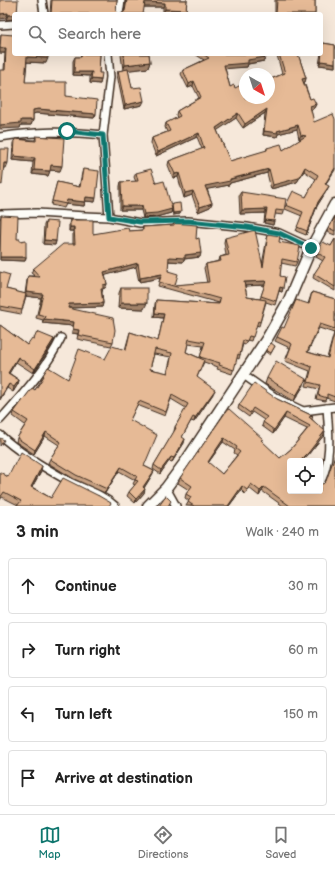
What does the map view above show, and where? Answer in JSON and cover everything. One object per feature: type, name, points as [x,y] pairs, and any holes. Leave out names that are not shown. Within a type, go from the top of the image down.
[{"type":"main road","points":[[148,506],[166,488],[186,461],[242,374],[268,337],[289,300],[311,248],[335,204]]},
{"type":"street","points":[[42,0],[44,12]]},
{"type":"street","points":[[119,12],[121,0]]},
{"type":"street","points":[[0,25],[12,24]]},
{"type":"street","points":[[108,56],[110,77],[103,135],[109,217]]},
{"type":"street","points":[[0,137],[34,132],[60,131],[103,135]]},
{"type":"street","points":[[0,214],[37,213],[109,217],[140,222],[188,221],[247,227],[279,233],[311,248]]},
{"type":"street","points":[[0,420],[36,379],[53,354],[61,338]]},
{"type":"street","points":[[242,374],[278,399],[303,411],[335,407]]},
{"type":"street","points":[[323,478],[330,445],[327,408]]},
{"type":"street","points":[[0,435],[11,445],[71,482],[107,498],[115,506]]},
{"type":"street","points":[[166,488],[176,506]]},
{"type":"building","points":[[0,0],[18,0],[17,12],[12,12],[12,15],[8,15],[8,13],[0,14]]},
{"type":"building","points":[[52,0],[117,0],[117,12],[51,12]]},
{"type":"building","points":[[127,0],[187,0],[186,10],[165,9],[165,3],[145,2],[143,12],[124,12]]},
{"type":"building","points":[[277,0],[315,0],[315,12],[276,12]]},
{"type":"building","points":[[1,34],[12,35],[12,56],[48,56],[48,58],[27,57],[25,82],[66,82],[66,96],[97,100],[96,114],[38,109],[33,110],[33,120],[21,120],[21,123],[0,125],[0,70],[5,70],[6,48],[0,48]]},
{"type":"building","points":[[323,43],[335,45],[335,63],[321,61],[322,56],[323,56]]},
{"type":"building","points":[[100,56],[99,73],[102,73],[101,80],[91,79],[92,72],[74,72],[75,57]]},
{"type":"building","points":[[124,56],[149,56],[150,62],[125,65]]},
{"type":"building","points":[[206,56],[265,56],[248,60],[248,63],[224,65],[230,87],[234,85],[235,88],[239,86],[239,104],[275,104],[275,77],[285,73],[280,56],[299,56],[306,78],[302,79],[310,99],[313,98],[316,104],[310,106],[314,122],[333,114],[335,119],[335,168],[325,184],[329,186],[318,202],[307,231],[297,227],[303,212],[286,205],[293,191],[306,197],[318,175],[305,167],[299,178],[273,185],[269,169],[230,179],[230,181],[205,186],[212,203],[200,207],[193,191],[185,193],[179,173],[175,174],[169,161],[204,148],[199,133],[158,152],[152,138],[170,131],[166,123],[180,116],[177,111],[201,97],[194,81],[189,84],[183,70],[209,58]],"holes":[[[267,109],[264,131],[278,133],[277,131],[298,125],[301,135],[306,136],[283,150],[281,144],[267,148],[267,150],[230,161],[216,128],[238,113],[245,124]]]},
{"type":"building","points":[[128,69],[132,88],[141,87],[144,101],[125,105],[118,71]]},
{"type":"building","points":[[36,136],[64,138],[62,166],[51,165],[50,171],[34,170],[35,158],[14,156],[15,139],[36,141]]},
{"type":"building","points":[[0,149],[9,149],[8,163],[4,163],[2,185],[0,184]]},
{"type":"building","points":[[83,169],[99,171],[96,198],[86,197],[85,202],[67,200],[66,204],[52,201],[57,182],[80,187]]},
{"type":"building","points":[[151,169],[156,183],[164,181],[172,209],[157,213],[144,214],[142,206],[122,206],[121,182],[138,181],[136,173]]},
{"type":"building","points":[[241,192],[286,199],[284,211],[276,210],[274,221],[265,220],[267,209],[242,210]]},
{"type":"building","points":[[180,203],[181,212],[173,213],[172,204]]},
{"type":"building","points":[[1,215],[18,216],[17,239],[20,239],[20,241],[26,240],[26,257],[0,257]]},
{"type":"building","points":[[335,217],[335,231],[329,228]]},
{"type":"building","points":[[70,220],[93,220],[93,234],[128,228],[129,231],[143,230],[143,227],[174,225],[174,223],[197,225],[196,239],[199,238],[201,253],[185,255],[185,258],[169,257],[168,271],[178,274],[175,285],[209,282],[206,264],[221,261],[220,257],[229,255],[225,238],[255,230],[263,267],[268,234],[280,236],[279,242],[300,246],[297,262],[282,259],[280,276],[285,277],[283,288],[280,287],[276,301],[261,296],[266,281],[244,282],[247,297],[266,300],[260,322],[258,321],[253,337],[249,336],[247,341],[243,340],[240,355],[238,354],[234,370],[219,365],[220,363],[200,357],[205,342],[189,339],[186,352],[204,360],[197,377],[215,390],[195,418],[193,417],[182,437],[185,439],[174,458],[171,457],[161,470],[154,465],[176,428],[175,427],[188,404],[172,395],[166,412],[139,401],[130,420],[157,435],[144,466],[154,471],[143,487],[145,489],[136,499],[129,492],[138,481],[135,480],[137,476],[121,467],[107,489],[76,475],[50,459],[61,442],[46,432],[35,450],[17,438],[28,421],[14,412],[32,388],[35,390],[48,367],[68,379],[79,349],[105,359],[112,346],[126,350],[130,332],[158,341],[164,314],[155,313],[156,300],[219,304],[220,299],[159,282],[162,274],[140,278],[138,263],[104,272],[107,284],[103,285],[103,289],[101,289],[103,303],[69,304],[68,308],[113,318],[115,330],[113,342],[78,335],[79,330],[73,329],[74,322],[44,319],[45,316],[38,314],[43,294],[26,292],[28,276],[40,277],[33,269],[63,244],[75,244],[74,227],[70,227]],"holes":[[[155,349],[172,353],[168,373],[150,369]]]},
{"type":"building","points":[[46,221],[58,222],[56,241],[44,240]]},
{"type":"building","points":[[335,239],[335,287],[314,274],[325,257],[317,253],[323,242],[331,246]]},
{"type":"building","points":[[0,272],[10,275],[6,289],[26,294],[22,310],[0,306]]},
{"type":"building","points":[[121,288],[147,288],[147,303],[121,303]]},
{"type":"building","points":[[312,292],[335,299],[335,329],[320,324],[307,352],[328,358],[335,330],[335,397],[327,394],[327,398],[318,395],[320,385],[308,382],[312,367],[287,357],[292,344],[277,337],[282,327],[284,328],[296,300],[309,304]]},
{"type":"building","points":[[0,325],[27,345],[32,338],[34,339],[37,332],[54,339],[35,369],[18,357],[8,373],[19,380],[14,387],[9,384],[0,398]]},
{"type":"building","points":[[271,343],[275,346],[271,353],[266,350]]},
{"type":"building","points":[[276,361],[306,379],[296,396],[267,378]]},
{"type":"building","points":[[254,383],[277,399],[313,416],[309,417],[325,431],[303,458],[287,458],[287,494],[323,494],[323,484],[326,481],[335,455],[335,506],[290,506],[264,487],[260,491],[251,484],[247,490],[242,486],[228,506],[194,506],[188,502],[191,497],[186,494],[192,486],[180,478],[227,410],[229,409],[263,439],[261,440],[280,458],[291,449],[310,426],[286,413],[274,430],[263,422],[267,417],[253,408],[250,413],[239,405]],"holes":[[[224,438],[237,447],[236,449],[240,452],[222,474],[208,462]]]},
{"type":"building","points":[[0,438],[4,440],[0,446]]},
{"type":"building","points":[[21,452],[42,466],[31,487],[51,498],[63,478],[111,503],[109,506],[17,506],[21,501],[4,492],[0,498],[0,472],[8,477]]},
{"type":"building","points":[[166,496],[171,501],[168,506],[159,506]]},
{"type":"route","points":[[67,131],[103,135],[109,217],[140,222],[188,221],[247,227],[279,233],[311,248]]}]
